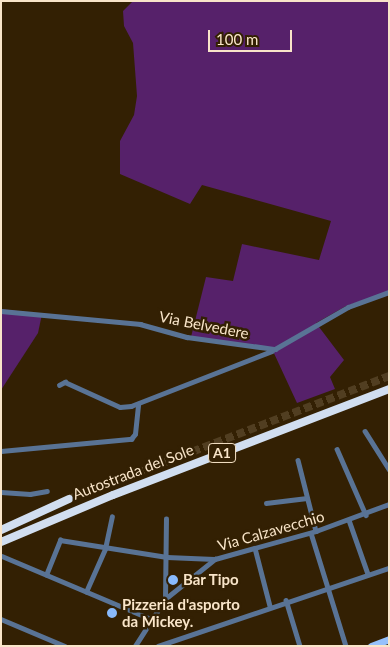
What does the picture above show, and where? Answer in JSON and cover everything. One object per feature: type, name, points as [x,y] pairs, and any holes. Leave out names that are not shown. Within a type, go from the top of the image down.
[{"type":"highway","name":"Autostrada del Sole","points":[[1,542],[112,495],[389,389]]},
{"type":"highway","name":"Autostrada del Sole","points":[[1,530],[69,499]]},
{"type":"main road","points":[[371,646],[389,639]]},
{"type":"street","points":[[59,385],[64,382],[120,406],[138,404],[275,349],[348,307],[389,292]]},
{"type":"street","name":"Via Belvedere","points":[[1,311],[140,324],[187,337],[275,349]]},
{"type":"street","points":[[1,451],[105,444],[134,437],[138,404]]},
{"type":"street","points":[[365,430],[389,469]]},
{"type":"street","points":[[337,449],[366,514]]},
{"type":"street","points":[[298,460],[326,588],[346,646]]},
{"type":"street","points":[[1,492],[30,494],[47,491]]},
{"type":"street","points":[[266,503],[307,498]]},
{"type":"street","name":"Via Calzavecchio","points":[[135,646],[165,599],[215,559],[313,532],[350,520],[389,504]]},
{"type":"street","points":[[86,592],[105,549],[112,516]]},
{"type":"street","points":[[165,599],[166,519]]},
{"type":"street","points":[[350,520],[368,574]]},
{"type":"street","points":[[46,575],[60,540],[105,549],[167,557],[215,559]]},
{"type":"street","points":[[255,548],[270,606]]},
{"type":"street","points":[[2,556],[151,619]]},
{"type":"street","points":[[158,646],[286,600],[389,568]]},
{"type":"street","points":[[286,600],[300,646]]},
{"type":"street","points":[[1,619],[65,646]]},
{"type":"shaded area","points":[[133,1],[389,1],[389,292],[346,306],[316,323],[344,360],[330,377],[335,389],[297,403],[272,349],[191,337],[206,277],[233,281],[242,244],[319,260],[331,221],[202,185],[190,204],[120,174],[120,141],[134,115],[137,96],[133,43],[124,26],[123,11]]},
{"type":"shaded area","points":[[1,309],[42,314],[38,333],[1,390]]},
{"type":"tunnel","points":[[69,499],[389,376]]},
{"type":"place","name":"Bar Tipo","points":[[173,580]]},
{"type":"place","name":"Pizzeria d'asporto da Mickey.","points":[[112,613]]}]
